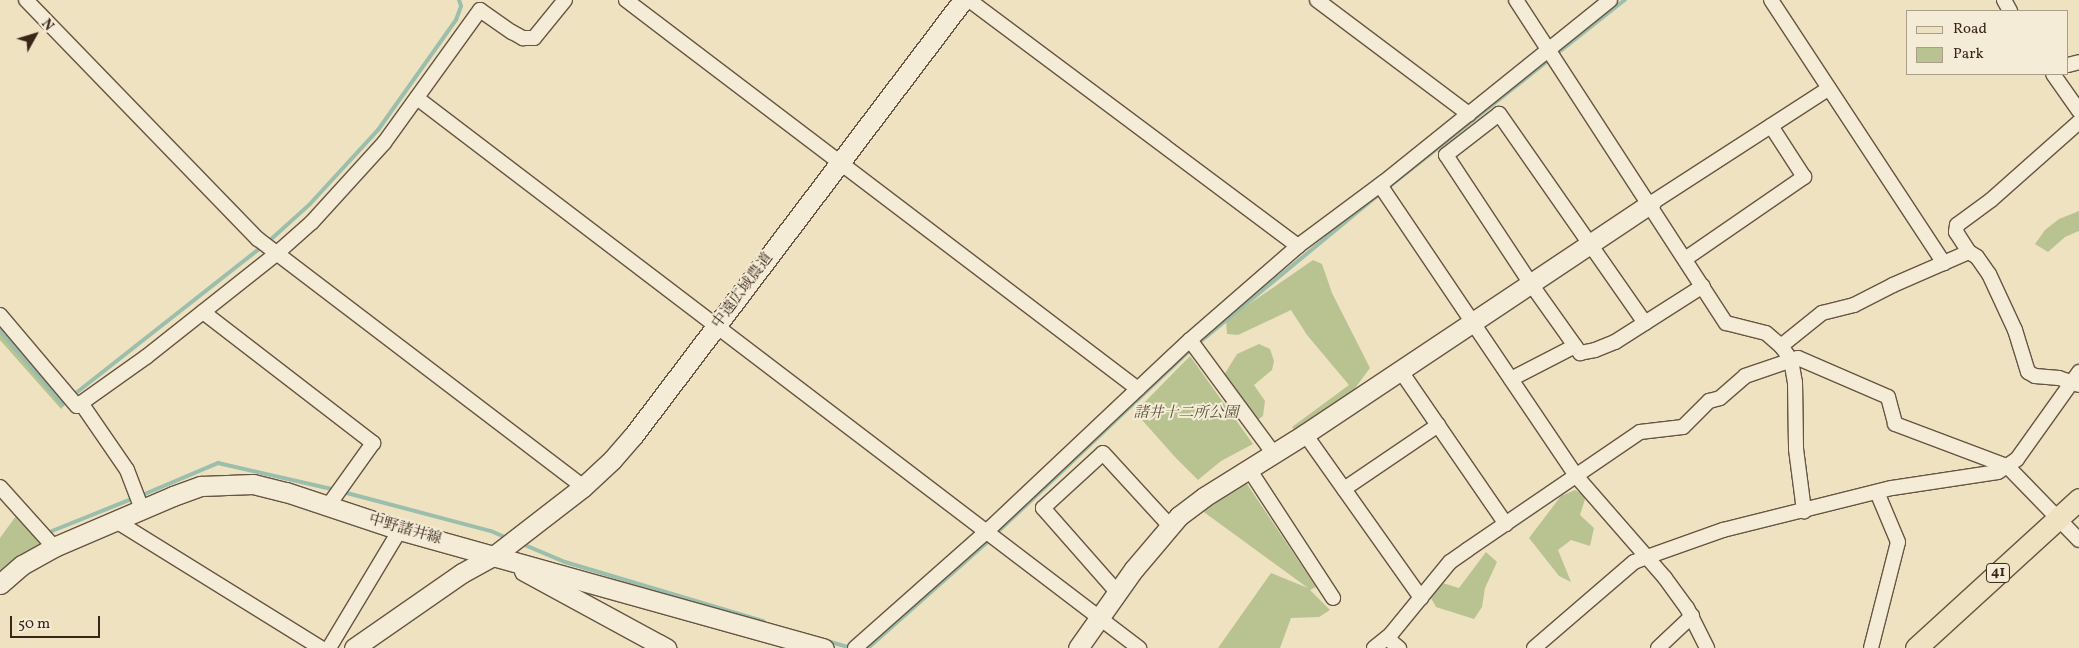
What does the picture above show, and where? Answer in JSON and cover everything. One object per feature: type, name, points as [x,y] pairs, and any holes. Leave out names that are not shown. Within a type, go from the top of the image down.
[{"type":"main road","name":"41","points":[[1916,648],[2079,499]]},
{"type":"street","points":[[26,0],[244,227],[276,254],[583,487]]},
{"type":"street","points":[[0,315],[77,406],[146,357],[276,254],[312,222],[384,143],[480,10],[523,38],[534,38],[565,0]]},
{"type":"street","points":[[626,0],[1138,389]]},
{"type":"street","name":"中遠広域農道","points":[[354,648],[462,573],[495,555],[583,487],[634,436],[963,0]]},
{"type":"street","points":[[969,0],[1298,246]]},
{"type":"street","points":[[1317,0],[1469,114]]},
{"type":"street","points":[[1516,0],[1726,322],[1766,334],[1781,346],[1791,360],[1795,382],[1796,449],[1804,511]]},
{"type":"street","points":[[855,648],[986,532],[1190,340],[1298,246],[1380,185],[1610,0]]},
{"type":"street","points":[[1771,0],[1944,263]]},
{"type":"street","points":[[2054,75],[2079,111]]},
{"type":"street","points":[[1078,648],[1116,592],[1170,526],[1204,497],[1305,434],[1650,204],[1829,88]]},
{"type":"street","points":[[417,98],[1139,648]]},
{"type":"street","points":[[1645,323],[1499,114],[1446,155],[1531,284],[1580,353],[1595,350],[1615,342],[1645,323],[1703,286]]},
{"type":"street","points":[[2077,380],[2036,376],[2028,372],[2015,330],[1989,274],[1956,232],[1957,224],[1991,200],[2079,122]]},
{"type":"street","points":[[1686,258],[1804,177],[1771,126]]},
{"type":"street","points":[[1380,185],[1577,476],[1646,557],[1692,616],[1707,648]]},
{"type":"street","points":[[1781,346],[1822,312],[1854,305],[1893,285],[1970,252]]},
{"type":"street","points":[[203,312],[373,443],[328,506]]},
{"type":"street","points":[[1190,340],[1274,454]]},
{"type":"street","points":[[1511,379],[1576,346]]},
{"type":"street","points":[[1374,648],[1387,638],[1450,562],[1640,432],[1683,427],[1709,401],[1720,398],[1745,376],[1798,358],[1888,397],[1895,424],[2006,466],[2079,540]]},
{"type":"street","points":[[1400,370],[1506,524]]},
{"type":"street","points":[[1534,648],[1634,562],[1646,557],[1723,530],[1877,492],[1998,472],[2017,458],[2077,380]]},
{"type":"street","points":[[81,403],[126,470],[142,509]]},
{"type":"street","points":[[1344,489],[1438,425]]},
{"type":"street","points":[[1305,434],[1421,598]]},
{"type":"street","points":[[1116,592],[1043,508],[1103,453],[1170,526]]},
{"type":"street","points":[[1249,469],[1333,598]]},
{"type":"street","name":"中野諸井線","points":[[0,584],[22,565],[54,547],[142,509],[201,486],[253,484],[400,530],[824,648]]},
{"type":"street","points":[[0,486],[54,547]]},
{"type":"street","points":[[1871,648],[1898,542],[1877,492]]},
{"type":"street","points":[[116,521],[321,648]]},
{"type":"street","points":[[329,648],[400,530]]},
{"type":"street","points":[[495,555],[666,648]]},
{"type":"street","points":[[1658,648],[1692,616]]},
{"type":"street","points":[[1387,638],[1399,648]]},
{"type":"green space","points":[[2079,211],[2079,231],[2065,237],[2048,252],[2035,244],[2045,230],[2059,219]]},
{"type":"green space","points":[[1313,260],[1322,264],[1332,293],[1370,368],[1353,391],[1296,432],[1292,427],[1349,385],[1307,335],[1291,310],[1238,335],[1227,334],[1226,320]]},
{"type":"green space","points":[[0,316],[71,399],[61,409],[0,340]]},
{"type":"green space","points":[[1259,344],[1270,349],[1274,361],[1272,370],[1254,385],[1265,401],[1263,416],[1252,424],[1224,375],[1237,354]]},
{"type":"green space","name":"諸井十二所公園","points":[[1190,356],[1253,444],[1221,461],[1198,480],[1135,412]]},
{"type":"green space","points":[[1245,481],[1316,587],[1310,590],[1330,610],[1319,617],[1291,618],[1280,648],[1218,648],[1271,573],[1308,588],[1201,510]]},
{"type":"green space","points":[[1575,490],[1586,496],[1580,515],[1594,528],[1590,546],[1571,540],[1558,550],[1571,582],[1559,576],[1529,538],[1561,496]]},
{"type":"green space","points":[[16,516],[42,543],[0,570],[0,538]]},
{"type":"green space","points":[[1486,552],[1497,562],[1485,588],[1482,607],[1474,619],[1436,607],[1427,591],[1436,581],[1459,588]]},
{"type":"waterway","points":[[268,242],[309,205],[378,130],[456,20],[461,6],[459,0]]},
{"type":"waterway","points":[[868,648],[985,544],[1190,350],[1371,201],[1625,0]]},
{"type":"waterway","points":[[0,331],[62,404],[263,246]]},
{"type":"waterway","points":[[140,496],[218,463],[336,490]]},
{"type":"waterway","points":[[343,492],[491,531],[507,538]]},
{"type":"waterway","points":[[52,531],[134,498]]},
{"type":"waterway","points":[[520,543],[565,562],[763,621]]},
{"type":"waterway","points":[[827,641],[852,648]]}]
